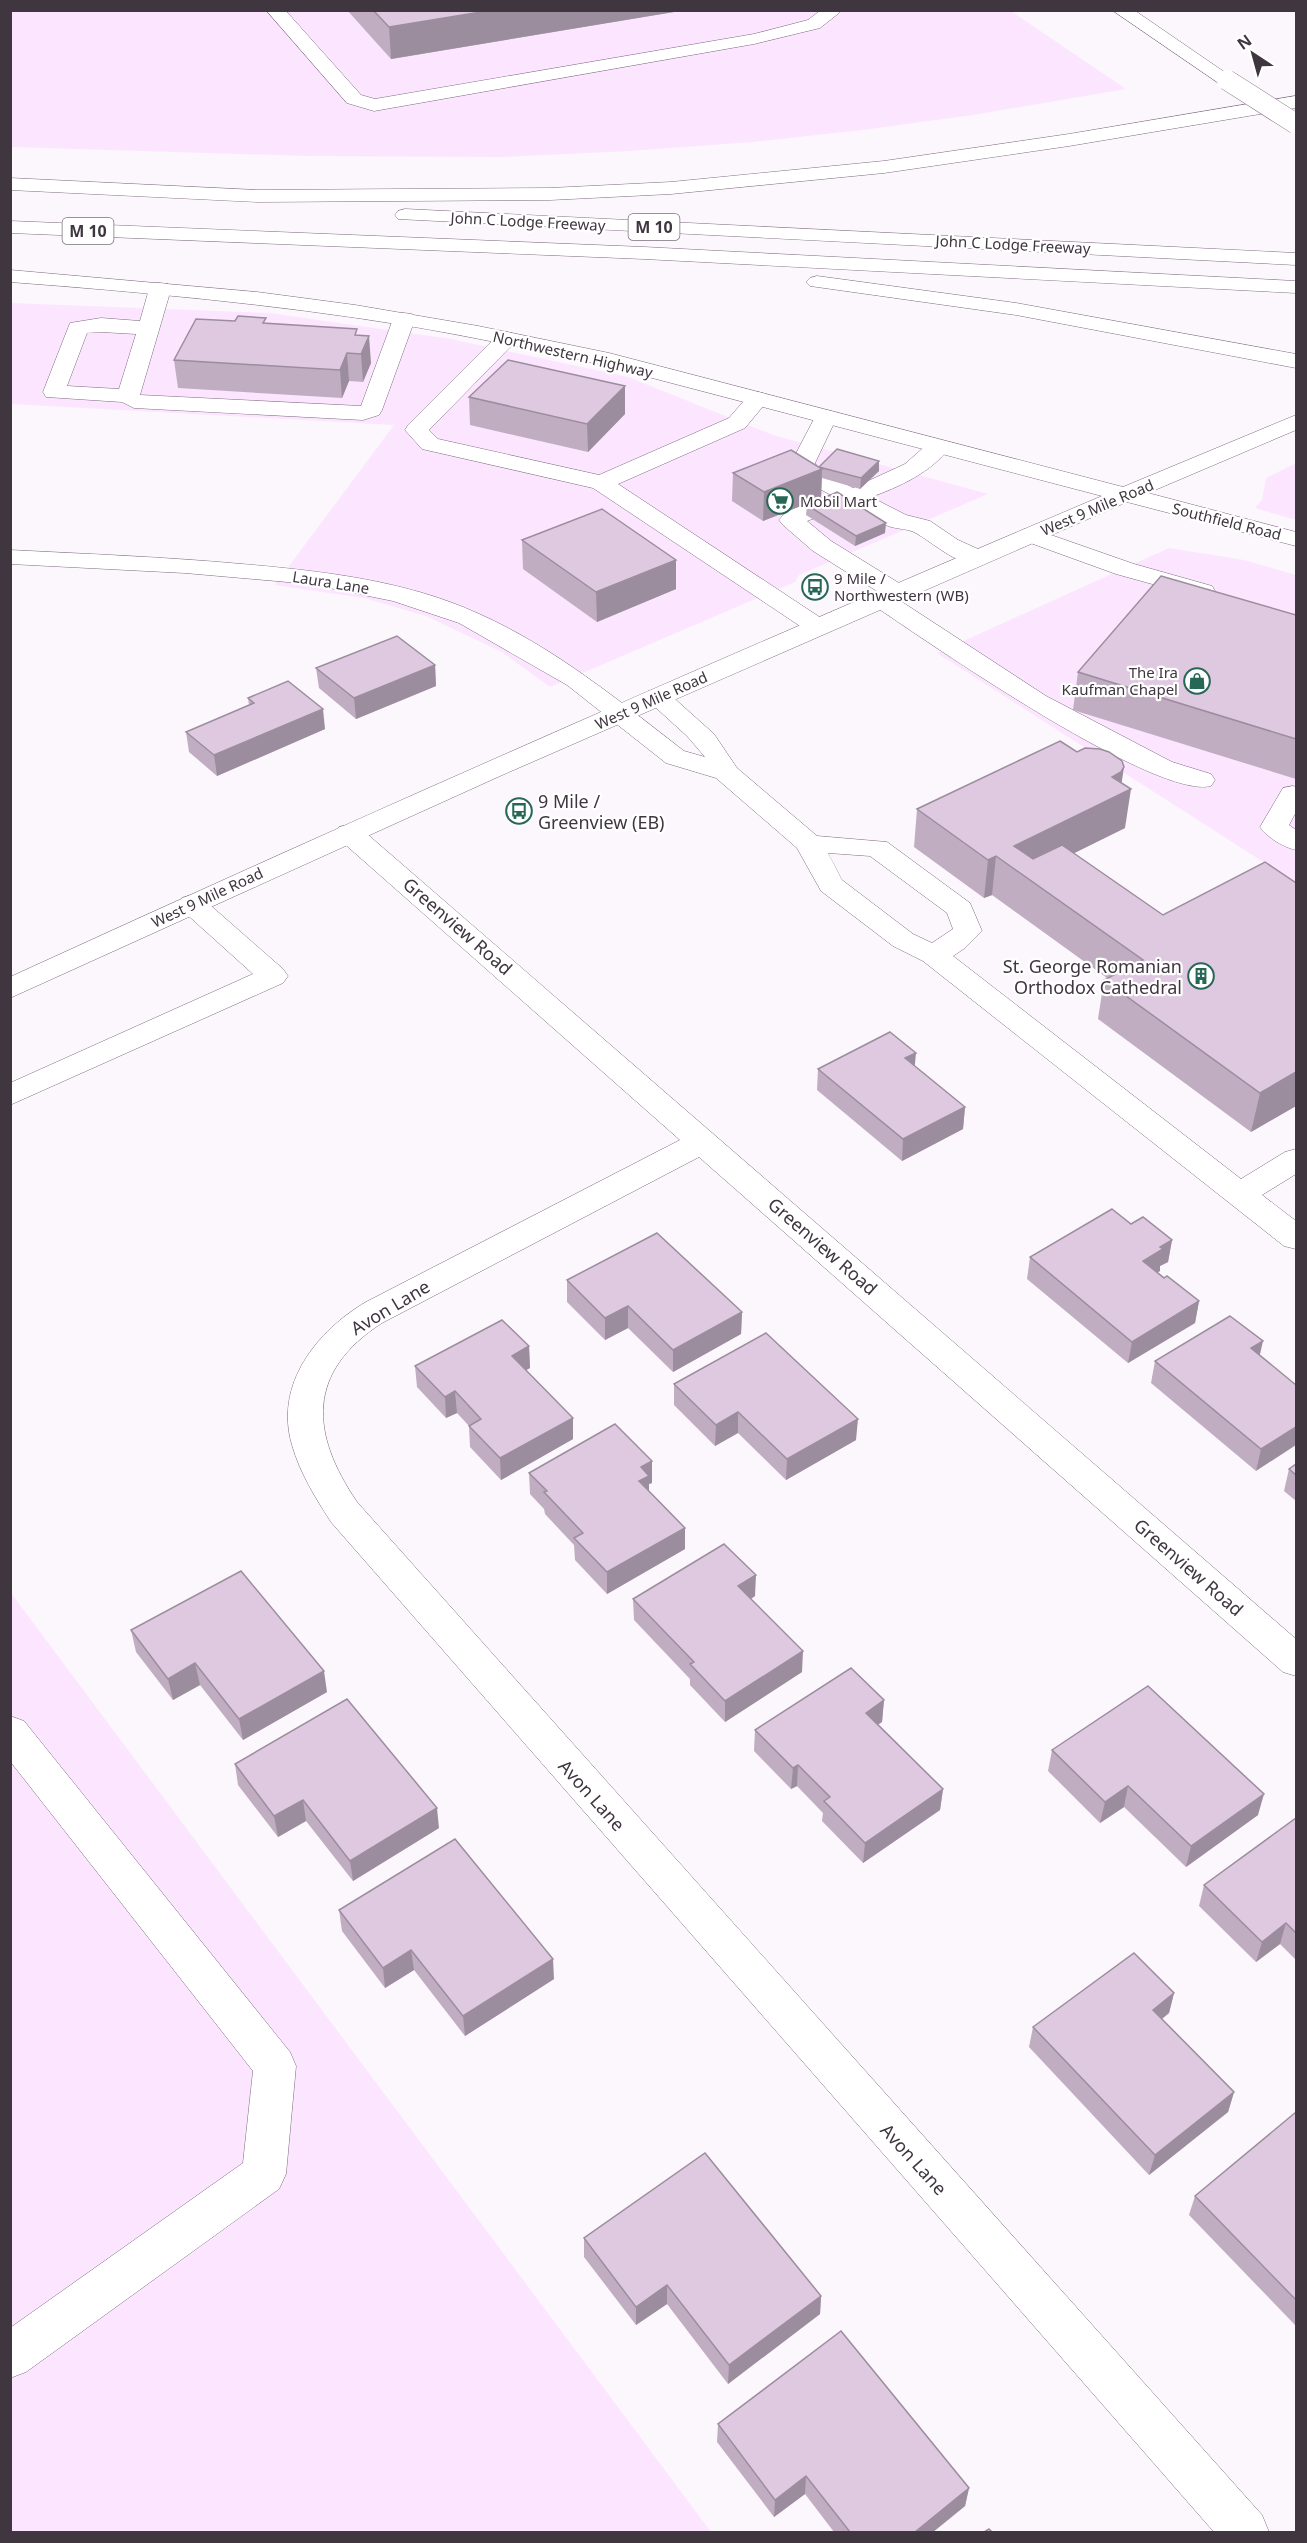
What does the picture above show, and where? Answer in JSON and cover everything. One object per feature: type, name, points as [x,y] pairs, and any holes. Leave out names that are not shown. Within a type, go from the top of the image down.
[{"type":"main road","points":[[275,10],[354,99],[374,105],[754,39],[814,24],[830,13],[830,10]]},
{"type":"main road","points":[[1121,10],[1296,123]]},
{"type":"main road","points":[[10,184],[258,196],[550,194],[671,188],[884,167],[1069,140],[1296,102]]},
{"type":"main road","name":"John C Lodge Freeway","points":[[10,196],[1296,259]]},
{"type":"main road","name":"John C Lodge Freeway","points":[[10,227],[166,236],[644,253],[1296,287]]},
{"type":"main road","points":[[166,236],[639,264],[842,285],[1016,309],[1296,361]]},
{"type":"main road","name":"Northwestern Highway","points":[[10,276],[237,296],[404,319],[507,339],[601,358],[1123,495]]},
{"type":"main road","points":[[128,396],[160,289]]},
{"type":"main road","points":[[150,328],[100,325],[78,328],[54,392],[128,396],[134,400],[363,412],[371,410],[404,319]]},
{"type":"main road","points":[[507,339],[416,430],[430,444],[601,483],[818,627]]},
{"type":"main road","points":[[601,483],[737,423],[758,399]]},
{"type":"main road","points":[[826,417],[803,463],[811,475],[898,521],[921,526],[949,545],[978,558]]},
{"type":"main road","name":"West 9 Mile Road","points":[[10,989],[349,833],[657,697],[1296,422]]},
{"type":"main road","points":[[938,447],[913,469],[866,491],[849,495],[791,520],[822,546],[1037,702],[1162,768],[1201,780]]},
{"type":"main road","name":"Southfield Road","points":[[1123,495],[1296,539]]},
{"type":"main road","points":[[1031,535],[1125,568],[1228,598]]},
{"type":"main road","name":"Laura Lane","points":[[10,557],[310,577],[397,594],[468,618],[505,637],[576,679],[675,757],[726,772]]},
{"type":"main road","points":[[657,697],[704,735],[717,752],[726,772],[808,844],[831,885],[903,940],[933,955],[1296,1238]]},
{"type":"main road","points":[[1293,794],[1274,828],[1296,842]]},
{"type":"main road","name":"Greenview Road","points":[[349,833],[1296,1661]]},
{"type":"main road","points":[[808,844],[876,848],[960,909],[968,932],[933,955]]},
{"type":"main road","points":[[10,1095],[273,976],[192,904]]},
{"type":"main road","name":"Avon Lane","points":[[704,1142],[378,1310],[348,1330],[324,1356],[309,1382],[304,1409],[312,1458],[324,1485],[344,1512],[1245,2532]]},
{"type":"main road","points":[[1240,1194],[1296,1160]]},
{"type":"main road","points":[[10,1732],[275,2066],[264,2174],[10,2356]]},
{"type":"shaded area","points":[[11,11],[1011,11],[1126,89],[973,115],[862,130],[753,142],[629,151],[503,157],[308,156],[11,147]]},
{"type":"shaded area","points":[[10,303],[269,313],[451,339],[628,377],[773,435],[988,494],[799,575],[795,582],[550,687],[502,652],[426,616],[364,598],[275,585],[394,425],[11,404]]},
{"type":"shaded area","points":[[1296,463],[1296,520],[1255,508],[1262,500],[1266,478]]},
{"type":"shaded area","points":[[1169,548],[1244,560],[1296,575],[1296,883],[937,653]]},
{"type":"shaded area","points":[[11,1593],[711,2532],[11,2532]]},
{"type":"building","points":[[373,10],[493,10],[389,27]]},
{"type":"building","points":[[238,316],[266,318],[263,323],[357,329],[355,335],[369,336],[361,354],[347,353],[340,370],[174,360],[196,319],[235,321]]},
{"type":"building","points":[[508,360],[625,386],[587,424],[469,397]]},
{"type":"building","points":[[837,449],[879,461],[861,478],[819,467]]},
{"type":"building","points":[[791,450],[822,469],[764,492],[733,473]]},
{"type":"building","points":[[837,492],[886,523],[856,536],[807,505]]},
{"type":"building","points":[[602,509],[676,560],[596,592],[522,540]]},
{"type":"building","name":"The Ira Kaufman Chapel","points":[[1161,576],[1296,615],[1296,739],[1078,672]]},
{"type":"building","points":[[397,636],[435,665],[354,698],[316,668]]},
{"type":"building","points":[[288,681],[323,709],[214,755],[186,732],[254,703],[248,698]]},
{"type":"building","name":"St. George Romanian Orthodox Cathedral","points":[[1060,741],[1077,752],[1085,748],[1109,752],[1122,761],[1124,767],[1121,772],[1112,777],[1131,789],[1014,846],[1033,859],[1062,845],[1163,915],[1265,862],[1296,883],[1296,1072],[1260,1093],[1104,980],[1143,960],[996,856],[988,860],[917,809]]},
{"type":"building","points":[[890,1032],[916,1053],[905,1058],[965,1107],[903,1139],[818,1069]]},
{"type":"building","points":[[1112,1209],[1131,1224],[1143,1217],[1172,1240],[1160,1247],[1163,1249],[1143,1261],[1199,1301],[1132,1342],[1030,1257]]},
{"type":"building","points":[[657,1233],[742,1312],[673,1350],[628,1306],[605,1318],[567,1280]]},
{"type":"building","points":[[1230,1316],[1263,1341],[1251,1348],[1296,1385],[1296,1427],[1261,1449],[1155,1361]]},
{"type":"building","points":[[502,1320],[529,1346],[512,1356],[573,1418],[500,1458],[469,1426],[481,1419],[455,1391],[445,1397],[415,1366]]},
{"type":"building","points":[[766,1333],[858,1419],[787,1459],[738,1412],[716,1425],[674,1384]]},
{"type":"building","points":[[615,1424],[652,1461],[641,1467],[649,1476],[639,1481],[685,1528],[607,1572],[574,1538],[583,1533],[529,1473]]},
{"type":"building","points":[[1296,1464],[1296,1475],[1289,1469]]},
{"type":"building","points":[[724,1544],[756,1575],[738,1586],[803,1651],[725,1701],[690,1664],[694,1662],[633,1599]]},
{"type":"building","points":[[241,1571],[324,1671],[239,1719],[195,1663],[168,1679],[131,1630]]},
{"type":"building","points":[[851,1668],[884,1700],[866,1713],[943,1789],[865,1843],[824,1801],[830,1797],[798,1765],[793,1768],[755,1730]]},
{"type":"building","points":[[1148,1686],[1264,1794],[1191,1846],[1128,1786],[1105,1802],[1052,1750]]},
{"type":"building","points":[[347,1699],[437,1808],[350,1861],[303,1800],[274,1816],[235,1764]]},
{"type":"building","points":[[1296,1818],[1296,1933],[1286,1923],[1262,1942],[1204,1885]]},
{"type":"building","points":[[455,1839],[553,1959],[463,2016],[411,1950],[383,1968],[339,1910]]},
{"type":"building","points":[[1134,1953],[1174,1993],[1153,2010],[1234,2092],[1155,2155],[1033,2027]]},
{"type":"building","points":[[1296,2112],[1296,2300],[1195,2196]]},
{"type":"building","points":[[705,2153],[821,2296],[729,2365],[667,2285],[636,2307],[584,2238]]},
{"type":"building","points":[[841,2331],[969,2488],[915,2532],[850,2532],[806,2476],[775,2500],[718,2424]]},
{"type":"place","name":"Mobil Mart","points":[[780,501]]},
{"type":"place","name":"9 Mile / Northwestern (WB)","points":[[815,587]]},
{"type":"place","name":"The Ira Kaufman Chapel","points":[[1197,681]]},
{"type":"place","name":"9 Mile / Greenview (EB)","points":[[519,811]]},
{"type":"place","name":"St. George Romanian Orthodox Cathedral","points":[[1201,976]]}]
